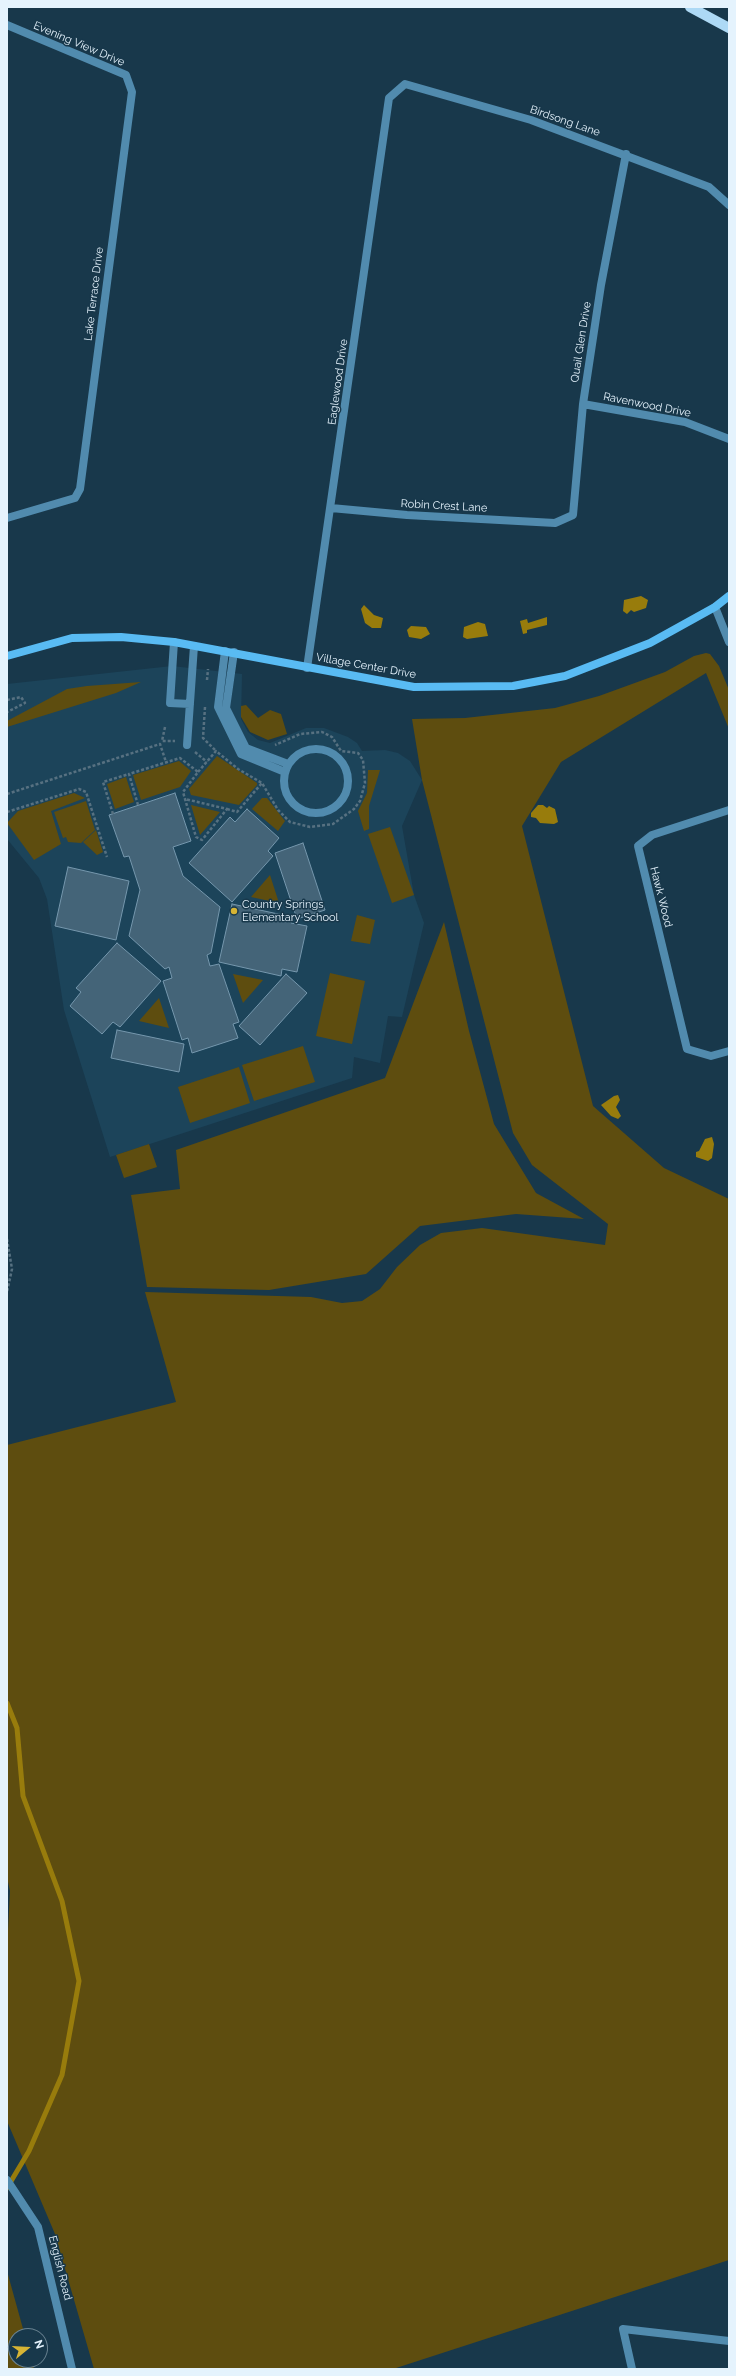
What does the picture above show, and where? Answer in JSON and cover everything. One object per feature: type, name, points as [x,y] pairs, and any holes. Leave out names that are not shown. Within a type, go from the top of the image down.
[{"type":"main road","points":[[690,7],[729,28]]},
{"type":"street","name":"Evening View Drive","points":[[7,25],[126,75],[132,92]]},
{"type":"street","name":"Birdsong Lane","points":[[389,98],[405,84],[531,120],[626,154],[709,187],[729,205]]},
{"type":"street","name":"Lake Terrace Drive","points":[[7,518],[75,498],[80,489],[132,92]]},
{"type":"street","name":"Eaglewood Drive","points":[[307,668],[389,98]]},
{"type":"street","name":"Quail Glen Drive","points":[[555,523],[573,515],[583,404],[601,285],[626,154]]},
{"type":"street","name":"Ravenwood Drive","points":[[583,404],[685,422],[729,439]]},
{"type":"street","name":"Robin Crest Lane","points":[[331,508],[407,515],[555,523]]},
{"type":"street","name":"Village Center Drive","points":[[7,656],[72,638],[120,637],[174,642],[234,652],[307,668],[414,687],[513,686],[572,674],[650,643],[715,607],[729,596]]},
{"type":"street","points":[[715,607],[729,642]]},
{"type":"street","points":[[174,642],[170,703],[190,704]]},
{"type":"street","points":[[187,745],[194,646]]},
{"type":"street","points":[[225,651],[218,707],[241,754],[287,768]]},
{"type":"street","points":[[234,652],[226,708],[246,748],[287,768]]},
{"type":"street","points":[[318,749],[329,751],[338,757],[348,776],[347,787],[343,798],[329,810],[318,813],[308,812],[291,801],[286,792],[284,782],[287,768],[298,754],[308,750],[318,749]]},
{"type":"street","name":"Hawk Wood","points":[[729,810],[652,835],[638,846],[687,1049],[711,1056],[729,1051]]},
{"type":"street","name":"English Road","points":[[7,2180],[38,2227],[72,2369]]},
{"type":"street","points":[[632,2369],[623,2329],[729,2341]]},
{"type":"path","points":[[7,700],[21,698],[25,703],[7,712]]},
{"type":"path","points":[[165,727],[162,741],[181,742],[187,745]]},
{"type":"path","points":[[7,794],[160,744],[166,762]]},
{"type":"path","points":[[113,814],[103,782],[180,758],[198,772],[183,792],[196,837],[202,840],[227,808]]},
{"type":"path","points":[[129,774],[138,805]]},
{"type":"path","points":[[186,799],[227,808],[237,812],[262,783]]},
{"type":"path","points":[[7,812],[79,789],[86,792],[107,857]]},
{"type":"path","points":[[7,1239],[12,1269],[7,1292]]},
{"type":"shaded area","points":[[641,596],[648,600],[646,608],[634,612],[631,610],[627,614],[623,611],[624,600]]},
{"type":"shaded area","points":[[364,605],[374,615],[383,618],[381,628],[372,628],[365,623],[361,609]]},
{"type":"shaded area","points":[[547,617],[547,625],[527,630],[527,633],[523,634],[520,621],[527,619],[528,623]]},
{"type":"shaded area","points":[[478,622],[485,624],[488,636],[467,639],[463,637],[464,627]]},
{"type":"shaded area","points":[[411,626],[426,627],[430,634],[421,639],[409,637],[407,630]]},
{"type":"shaded area","points":[[706,653],[710,654],[719,666],[729,690],[729,729],[706,673],[561,762],[522,826],[593,1106],[664,1168],[729,1199],[729,2260],[393,2369],[94,2369],[55,2234],[7,2121],[7,1950],[10,1891],[7,1877],[7,1445],[176,1402],[145,1292],[311,1297],[342,1303],[362,1301],[380,1289],[397,1267],[420,1245],[441,1233],[482,1228],[605,1245],[608,1224],[532,1165],[513,1133],[422,780],[412,719],[465,718],[555,708],[599,696],[665,672],[694,656]]},
{"type":"shaded area","name":"Country Springs Elementary School","points":[[172,666],[242,674],[241,719],[248,732],[258,740],[270,743],[306,728],[324,728],[348,737],[357,743],[362,751],[385,750],[398,753],[410,761],[422,780],[402,826],[414,895],[424,923],[402,1017],[388,1016],[380,1063],[354,1057],[352,1078],[110,1157],[64,1010],[47,899],[39,878],[7,839],[7,684]]},
{"type":"shaded area","points":[[141,682],[116,693],[7,727],[7,721],[67,689]]},
{"type":"shaded area","points":[[246,705],[258,718],[270,710],[281,714],[287,734],[268,740],[250,732],[241,717],[241,706]]},
{"type":"shaded area","points":[[217,756],[257,783],[257,785],[239,805],[191,795],[189,789]]},
{"type":"shaded area","points":[[179,761],[191,771],[180,787],[141,800],[133,775]]},
{"type":"shaded area","points":[[368,770],[380,770],[369,806],[369,829],[364,831],[358,811],[367,793]]},
{"type":"shaded area","points":[[126,777],[134,802],[115,809],[107,784]]},
{"type":"shaded area","points":[[74,793],[85,798],[51,811],[61,844],[34,860],[7,823],[18,811]]},
{"type":"shaded area","points":[[262,798],[267,798],[285,821],[278,831],[252,809]]},
{"type":"shaded area","points":[[86,801],[95,830],[81,843],[68,842],[66,837],[63,838],[54,812]]},
{"type":"shaded area","points":[[191,805],[220,812],[200,835]]},
{"type":"shaded area","points":[[538,805],[543,805],[547,808],[549,806],[555,809],[558,822],[554,824],[540,823],[536,818],[531,817],[531,813]]},
{"type":"shaded area","points":[[390,827],[414,895],[392,903],[368,834]]},
{"type":"shaded area","points":[[96,830],[103,852],[97,855],[83,842]]},
{"type":"shaded area","points":[[270,875],[279,903],[251,897]]},
{"type":"shaded area","points":[[357,915],[375,920],[370,944],[351,941]]},
{"type":"shaded area","points":[[444,922],[469,1031],[494,1124],[536,1193],[584,1219],[516,1214],[420,1226],[366,1274],[269,1290],[147,1287],[131,1195],[180,1189],[176,1150],[385,1078]]},
{"type":"shaded area","points":[[330,973],[365,981],[352,1044],[316,1036]]},
{"type":"shaded area","points":[[233,974],[263,980],[243,1003]]},
{"type":"shaded area","points":[[159,998],[169,1028],[139,1021]]},
{"type":"shaded area","points":[[303,1046],[315,1082],[254,1101],[242,1065]]},
{"type":"shaded area","points":[[239,1067],[250,1103],[190,1123],[178,1087]]},
{"type":"shaded area","points":[[618,1095],[620,1100],[616,1107],[621,1116],[618,1119],[611,1116],[601,1105]]},
{"type":"shaded area","points":[[712,1137],[714,1144],[712,1158],[708,1161],[696,1157],[696,1152],[699,1151],[705,1139]]},
{"type":"shaded area","points":[[149,1144],[157,1167],[124,1178],[116,1155]]},
{"type":"shaded area","points":[[7,2271],[23,2328],[8,2328],[8,2368],[34,2369],[7,2369]]},
{"type":"building","points":[[175,793],[191,841],[173,847],[183,876],[220,907],[211,953],[207,955],[210,966],[219,964],[239,1022],[233,1024],[238,1038],[192,1053],[188,1038],[182,1040],[163,981],[172,978],[169,967],[165,969],[129,936],[140,890],[129,856],[124,857],[109,815]]},
{"type":"building","points":[[247,809],[279,838],[268,851],[273,856],[232,902],[189,863],[230,817],[235,822]]},
{"type":"building","points":[[303,843],[325,910],[297,919],[275,853]]},
{"type":"building","points":[[68,867],[129,881],[116,940],[55,926]]},
{"type":"building","points":[[232,904],[292,917],[291,923],[307,926],[297,972],[282,969],[281,976],[219,962]]},
{"type":"building","points":[[117,943],[161,981],[120,1027],[113,1022],[102,1034],[70,1006],[81,992],[76,988]]},
{"type":"building","points":[[286,974],[307,993],[260,1045],[239,1026]]},
{"type":"building","points":[[117,1030],[184,1044],[179,1072],[111,1058]]},
{"type":"waterway","points":[[7,1703],[17,1728],[23,1796],[62,1901],[79,1981],[62,2075],[29,2151],[7,2188]]},
{"type":"place","name":"Country Springs Elementary School","points":[[234,911]]}]
